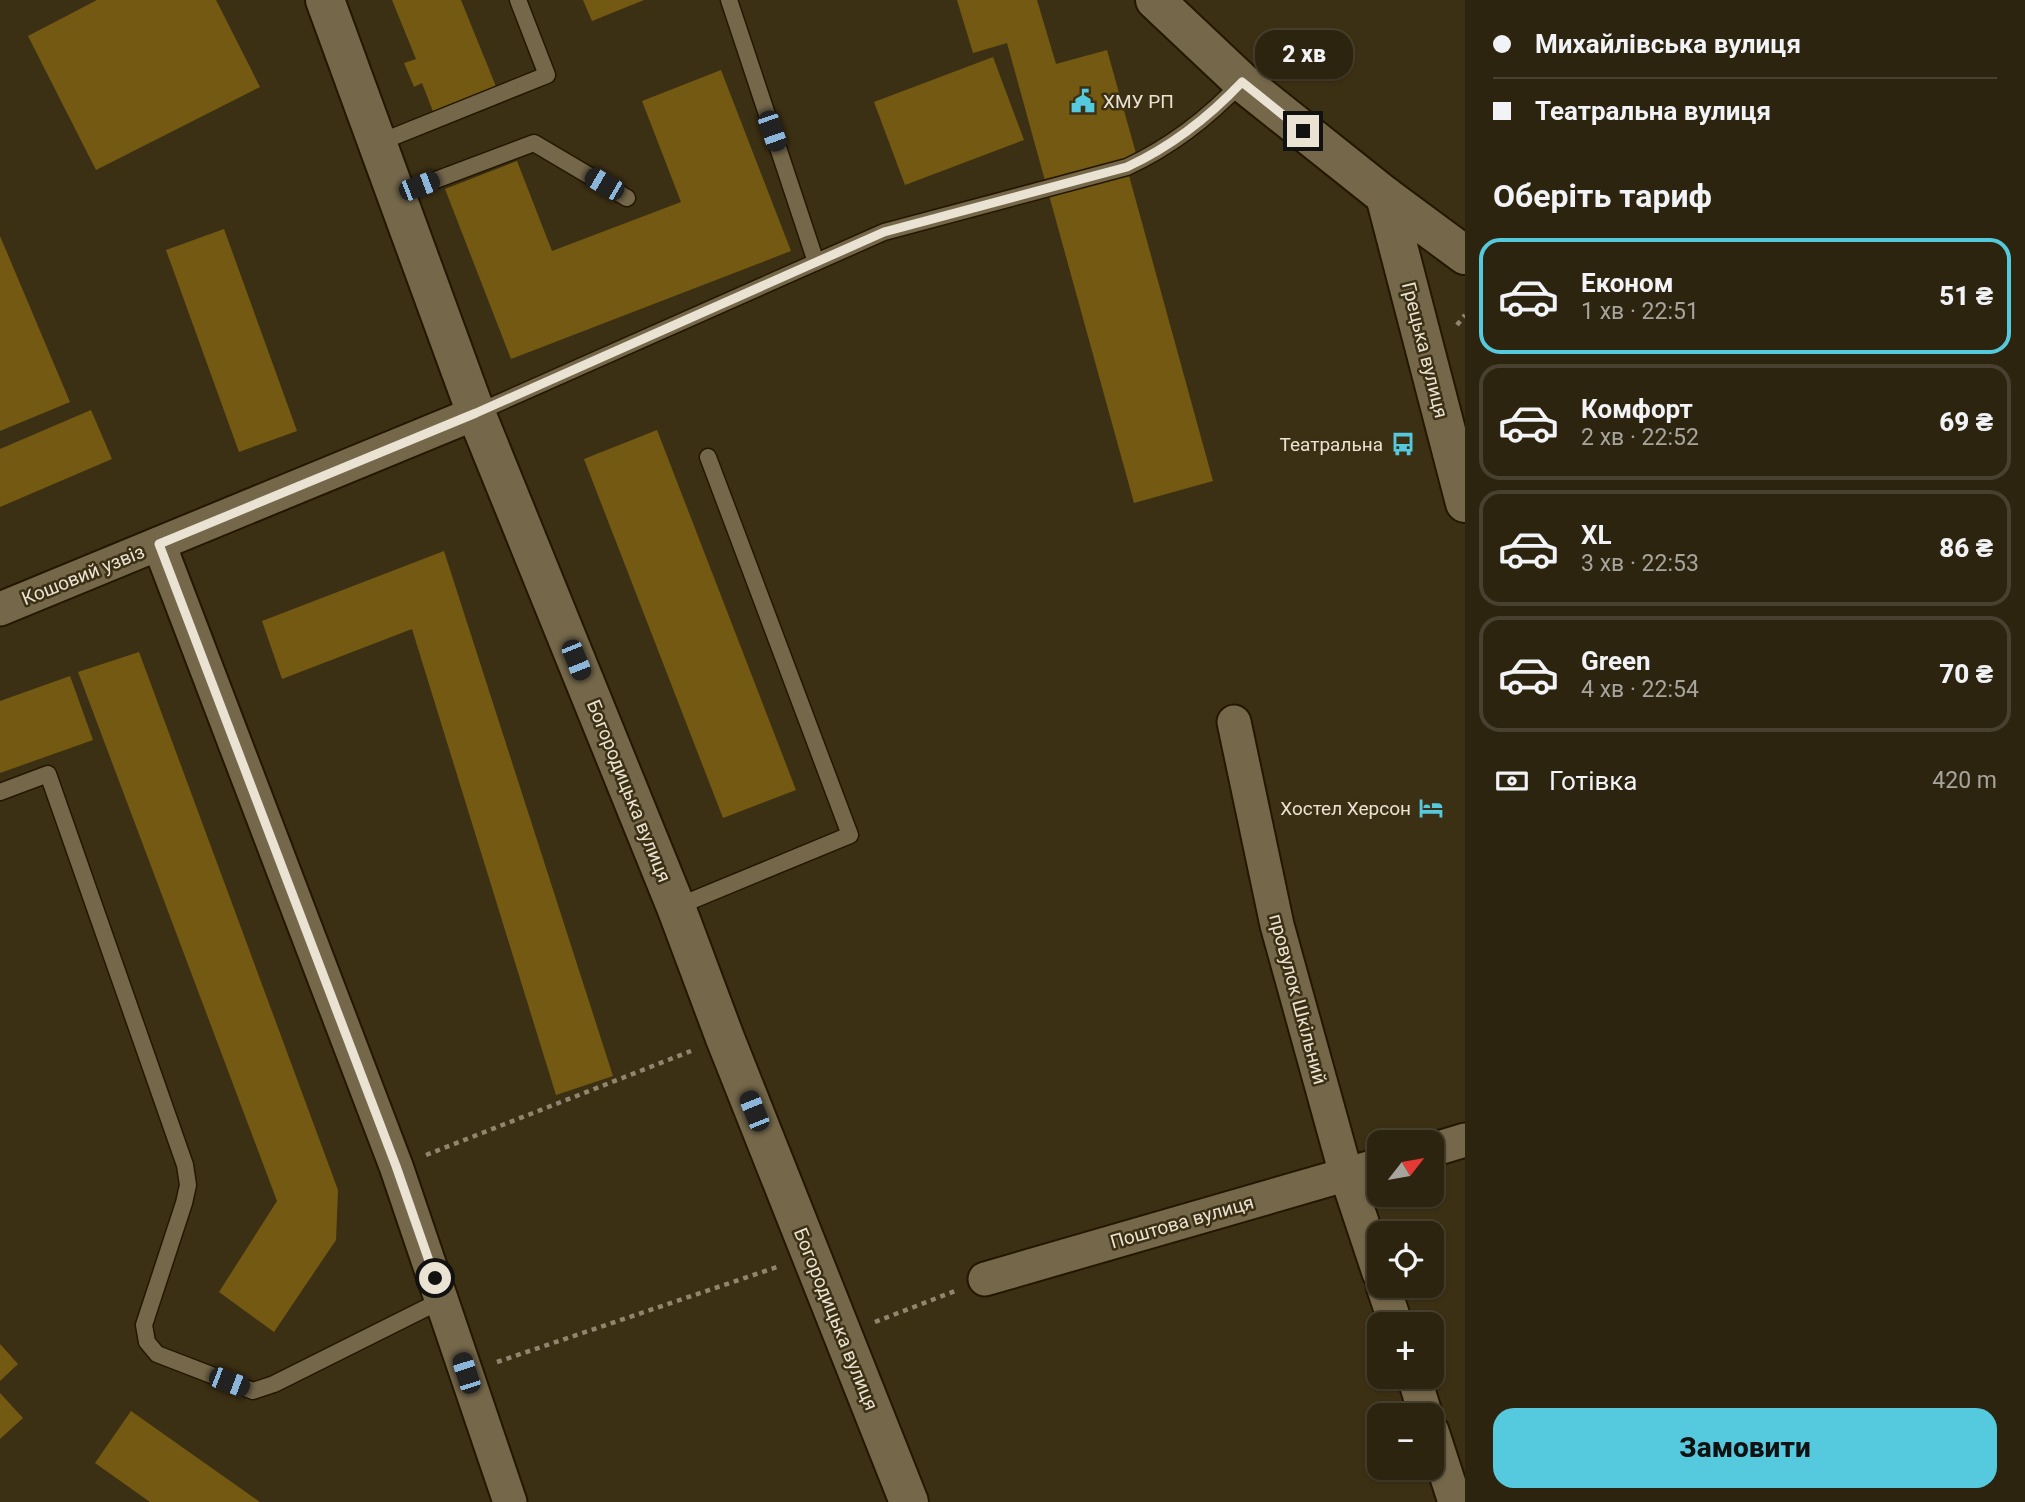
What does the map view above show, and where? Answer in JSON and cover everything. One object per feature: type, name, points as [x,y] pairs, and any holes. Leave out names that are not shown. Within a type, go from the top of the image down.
[{"type":"street","name":"Богородицька вулиця","points":[[326,0],[476,413],[676,907],[725,1038],[909,1502]]},
{"type":"street","points":[[1155,0],[1242,82],[1465,256]]},
{"type":"street","name":"Грецька вулиця","points":[[1385,196],[1465,503]]},
{"type":"street","name":"Кошовий узвіз","points":[[0,609],[476,413]]},
{"type":"street","points":[[159,544],[396,1166],[510,1502]]},
{"type":"street","name":"провулок Шкільний","points":[[1234,722],[1277,925],[1346,1174],[1367,1237]]},
{"type":"street","points":[[1444,1146],[1465,1140]]},
{"type":"street","name":"Поштова вулиця","points":[[985,1279],[1367,1168]]},
{"type":"street","points":[[1444,1468],[1455,1502]]},
{"type":"lane","points":[[378,143],[547,75],[518,0]]},
{"type":"lane","points":[[729,0],[816,262]]},
{"type":"lane","points":[[476,413],[884,232],[1127,167],[1154,154],[1219,106],[1242,82]]},
{"type":"lane","points":[[397,195],[534,143],[627,198]]},
{"type":"lane","points":[[676,907],[850,835],[708,457]]},
{"type":"lane","points":[[0,792],[48,774],[185,1165],[188,1185],[184,1203],[144,1325],[147,1342],[157,1354],[253,1391],[274,1384],[442,1300]]},
{"type":"path","points":[[396,1166],[725,1038]]},
{"type":"path","points":[[466,1373],[811,1256]]},
{"type":"path","points":[[842,1335],[985,1279]]},
{"type":"building","points":[[97,0],[216,0],[260,87],[96,170],[28,36]]},
{"type":"building","points":[[392,0],[461,0],[497,89],[434,114],[422,83],[414,87],[404,63],[416,59]]},
{"type":"building","points":[[583,0],[644,0],[592,21]]},
{"type":"building","points":[[957,0],[1037,0],[1056,64],[1107,50],[1137,157],[1125,161],[1213,481],[1134,503],[1007,43],[973,53]]},
{"type":"building","points":[[993,57],[1024,140],[905,185],[874,102]]},
{"type":"building","points":[[721,70],[791,251],[511,359],[445,189],[517,161],[552,251],[681,202],[642,101]]},
{"type":"building","points":[[224,229],[297,431],[239,452],[166,250]]},
{"type":"building","points":[[0,236],[70,402],[0,431]]},
{"type":"building","points":[[91,410],[112,459],[0,507],[0,449]]},
{"type":"building","points":[[657,430],[796,790],[723,818],[584,459]]},
{"type":"building","points":[[444,551],[613,1076],[556,1095],[412,629],[282,679],[262,621]]},
{"type":"building","points":[[139,652],[338,1190],[336,1240],[274,1332],[219,1292],[277,1201],[78,672]]},
{"type":"building","points":[[70,676],[93,740],[0,773],[0,701]]},
{"type":"building","points":[[0,1344],[18,1364],[0,1381]]},
{"type":"building","points":[[0,1393],[23,1418],[0,1439]]},
{"type":"building","points":[[131,1411],[260,1502],[150,1502],[95,1463]]},
{"type":"place","name":"ХМУ РП","points":[[1083,101]]},
{"type":"place","name":"Театральна","points":[[1403,444]]},
{"type":"place","name":"Хостел Херсон","points":[[1431,808]]},
{"type":"route","points":[[435,1278],[396,1166],[159,544],[476,413],[884,232],[1127,167],[1154,154],[1219,106],[1242,82],[1303,131]]}]
